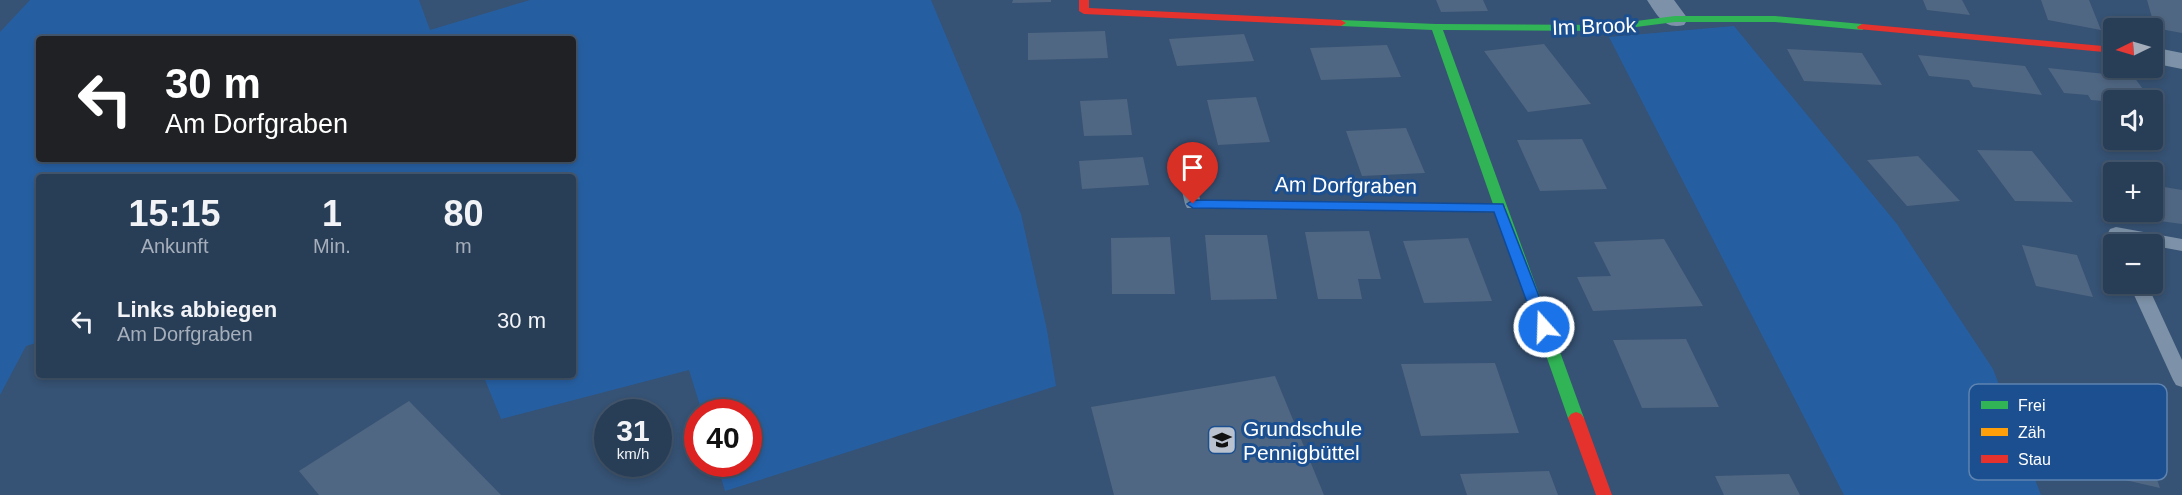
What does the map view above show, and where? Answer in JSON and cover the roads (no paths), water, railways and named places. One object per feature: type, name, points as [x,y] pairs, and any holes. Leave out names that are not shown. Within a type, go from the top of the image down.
[{"type":"street","name":"Im Brook","points":[[1084,0],[1084,11],[1436,27],[1605,28],[1668,10],[2103,49]]},
{"type":"street","points":[[1436,27],[1499,208],[1605,495]]},
{"type":"street","points":[[2163,58],[2182,61]]},
{"type":"street","name":"Am Dorfgraben","points":[[1193,204],[1499,208]]},
{"type":"lane","points":[[1182,156],[1193,204]]},
{"type":"lane","points":[[2163,241],[2182,244]]},
{"type":"lane","points":[[2143,294],[2182,380]]},
{"type":"place","name":"Grundschule Pennigbüttel","points":[[1222,440]]}]
